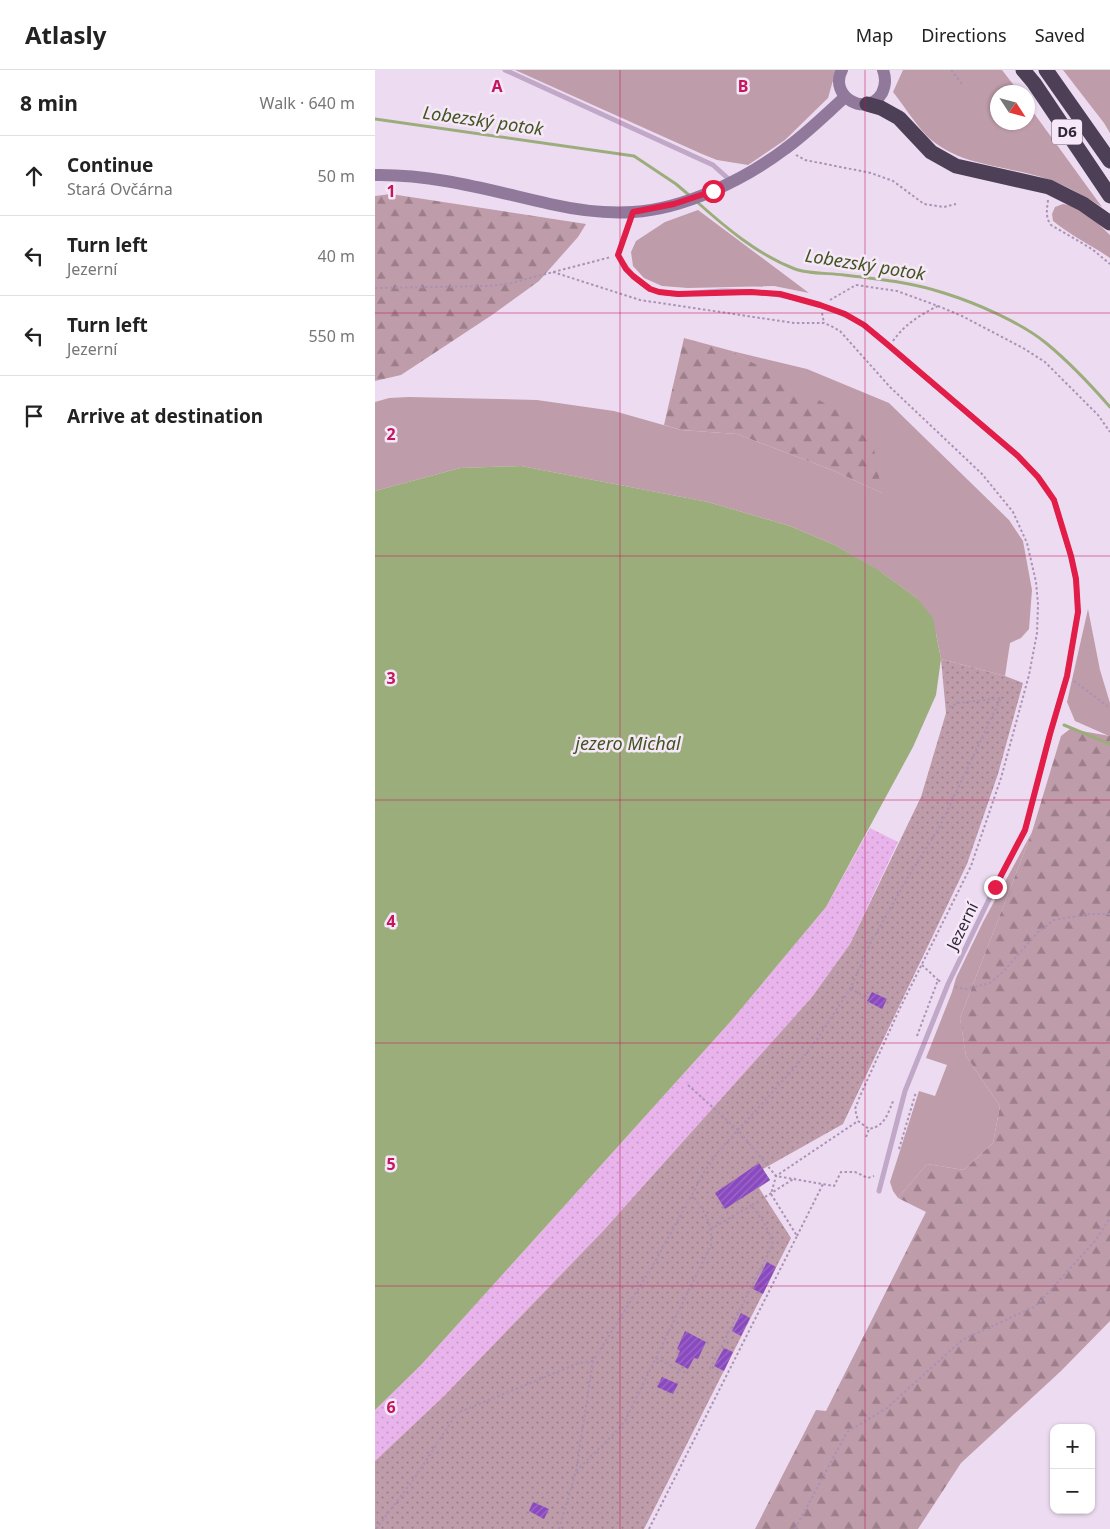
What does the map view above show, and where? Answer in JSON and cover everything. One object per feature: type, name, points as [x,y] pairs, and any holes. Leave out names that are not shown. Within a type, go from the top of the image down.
[{"type":"highway","name":"D6","points":[[1023,70],[1034,83],[1110,196]]},
{"type":"highway","name":"D6","points":[[1047,70],[1110,161]]},
{"type":"highway","points":[[867,104],[881,108],[899,118],[931,152],[955,166],[1049,188],[1083,204],[1110,223]]},
{"type":"main road","points":[[842,70],[839,81],[840,90],[845,97],[855,104],[867,104],[879,97],[886,83],[883,70]]},
{"type":"main road","points":[[375,175],[419,176],[469,185],[576,210],[633,212],[674,204],[733,182],[786,149],[845,97]]},
{"type":"lane","points":[[505,70],[713,165],[733,182]]},
{"type":"lane","points":[[618,255],[633,212]]},
{"type":"lane","name":"Jezerní","points":[[618,255],[626,269],[633,276],[650,289],[659,292],[678,294],[751,292],[780,294],[845,314],[864,325],[1018,456],[1038,477],[1054,500],[1071,556],[1077,587],[1078,612],[1067,676],[1025,830],[948,984],[905,1090],[879,1191]]},
{"type":"path","points":[[951,70],[962,84]]},
{"type":"path","points":[[786,149],[805,160],[871,173],[893,181],[924,204],[944,207],[957,204]]},
{"type":"path","points":[[1049,188],[1047,220],[1051,225],[1092,249],[1110,264]]},
{"type":"path","points":[[375,288],[488,286],[511,283],[618,255]]},
{"type":"path","points":[[553,272],[639,300],[794,323],[824,323],[840,331],[890,387],[982,474],[1013,512],[1027,543],[1036,582],[1037,632],[1029,675],[1001,778],[971,866],[900,1008],[860,1096],[855,1109],[858,1121],[869,1129],[876,1128],[887,1118],[893,1099]]},
{"type":"path","points":[[820,305],[856,285],[897,292],[938,306],[1023,348],[1045,362],[1098,415],[1110,432]]},
{"type":"path","points":[[890,346],[905,328],[922,314],[938,306]]},
{"type":"path","points":[[1067,676],[1110,708]]},
{"type":"path","points":[[559,1529],[576,1472],[593,1360],[652,1267],[702,1175],[713,1160],[797,1066],[850,989],[870,944],[911,872],[939,828],[1001,698],[959,703],[949,707]]},
{"type":"path","points":[[922,965],[938,980],[957,988],[966,989],[990,983],[1003,972],[1038,932],[1054,920],[1090,914],[1110,914]]},
{"type":"path","points":[[914,1044],[938,980]]},
{"type":"path","points":[[850,989],[869,998]]},
{"type":"path","points":[[688,1085],[739,1131],[776,1176],[834,1186],[841,1172],[847,1172]]},
{"type":"path","points":[[797,1236],[771,1194],[776,1176],[858,1121]]},
{"type":"path","points":[[865,1137],[869,1129]]},
{"type":"path","points":[[765,1197],[795,1178]]},
{"type":"path","points":[[649,1529],[823,1184]]},
{"type":"path","points":[[576,1472],[625,1421],[711,1245],[711,1229],[706,1216],[692,1195]]},
{"type":"path","points":[[711,1229],[760,1200]]},
{"type":"path","points":[[710,1369],[773,1244],[766,1226],[752,1205]]},
{"type":"path","points":[[795,1529],[847,1432],[887,1408],[962,1340],[1036,1306],[1095,1241],[1110,1218]]},
{"type":"path","points":[[656,1358],[687,1373]]},
{"type":"path","points":[[376,1529],[413,1479],[457,1413],[579,1363],[593,1360]]},
{"type":"green space","points":[[515,70],[836,70],[828,98],[785,140],[748,165],[717,160],[702,154]]},
{"type":"green space","points":[[903,70],[1002,70],[1014,85],[990,85],[990,130],[1035,130],[1035,115],[1102,207],[1054,182],[1032,174],[983,164],[939,146],[926,135],[893,92]]},
{"type":"green space","points":[[1063,70],[1110,70],[1110,133],[1104,123]]},
{"type":"green space","points":[[391,194],[586,224],[578,237],[539,281],[492,315],[401,375],[375,381],[375,196]]},
{"type":"green space","points":[[1063,204],[1082,211],[1110,235],[1110,258],[1053,221],[1052,214],[1055,207]]},
{"type":"green space","points":[[698,210],[809,293],[774,286],[688,288],[662,286],[644,278],[633,266],[631,252],[636,241],[665,222]]},
{"type":"green space","points":[[684,338],[732,351],[849,417],[874,449],[882,493],[832,470],[737,434],[681,430],[664,425]]},
{"type":"green space","points":[[732,351],[807,369],[889,403],[1009,520],[1023,541],[1032,590],[1029,629],[1021,638],[1010,643],[1005,676],[941,659],[936,633],[917,598],[882,573],[835,545],[790,526],[708,502],[521,466],[460,468],[375,491],[375,402],[389,398],[409,397],[537,400],[614,411],[681,430],[737,434],[832,470],[882,493],[807,395]]},
{"type":"green space","points":[[1088,609],[1100,670],[1110,703],[1110,736],[1075,721],[1067,702]]},
{"type":"green space","points":[[941,659],[1005,676],[1023,683],[998,774],[967,864],[843,1124],[763,1169],[770,1180],[759,1188],[791,1238],[644,1529],[375,1529],[375,1461],[444,1396],[603,1231],[812,997],[850,944],[921,797],[946,713]]},
{"type":"green space","points":[[1070,729],[1110,736],[1110,1321],[1061,1371],[961,1463],[918,1529],[755,1529],[816,1410],[826,1411],[926,1212],[898,1198],[927,1164],[964,1170],[993,1143],[1000,1106],[966,1056],[960,1018],[1032,832],[1061,736]]},
{"type":"green space","points":[[1032,832],[960,1018],[966,1056],[1000,1106],[993,1143],[964,1170],[927,1164],[898,1198],[890,1182],[919,1091],[935,1096],[947,1065],[926,1058],[956,978],[983,922]]},
{"type":"sand","points":[[870,828],[898,842],[850,944],[812,997],[603,1231],[444,1396],[375,1461],[375,1410],[421,1365],[731,1021],[826,907]]},
{"type":"water","name":"jezero Michal","points":[[521,466],[708,502],[790,526],[835,545],[878,570],[917,598],[933,618],[941,659],[936,695],[913,747],[826,907],[731,1021],[421,1365],[375,1410],[375,491],[460,468]]},
{"type":"building","points":[[872,992],[887,999],[882,1009],[867,1001]]},
{"type":"building","points":[[759,1163],[770,1180],[725,1209],[715,1193]]},
{"type":"building","points":[[767,1262],[776,1267],[763,1294],[753,1289]]},
{"type":"building","points":[[741,1313],[750,1318],[741,1336],[732,1331]]},
{"type":"building","points":[[685,1331],[706,1342],[698,1359],[694,1358],[688,1369],[675,1362],[680,1351],[677,1349]]},
{"type":"building","points":[[724,1348],[733,1352],[724,1371],[714,1366]]},
{"type":"building","points":[[662,1377],[678,1384],[673,1394],[657,1387]]},
{"type":"building","points":[[533,1502],[549,1509],[544,1519],[529,1511]]},
{"type":"waterway","name":"Lobezský potok","points":[[375,119],[634,156],[689,195]]},
{"type":"waterway","name":"Lobezský potok","points":[[696,201],[755,248],[781,263],[800,271],[838,274],[919,286],[957,297],[997,314],[1024,328],[1046,343],[1079,373],[1110,407]]},
{"type":"waterway","points":[[1064,725],[1110,744]]},
{"type":"route","points":[[713,191],[655,209],[633,212],[618,255],[626,269],[650,289],[659,292],[678,294],[720,291],[780,294],[845,314],[864,325],[1018,456],[1038,477],[1054,500],[1076,579],[1078,612],[1067,676],[1025,830],[995,887]]}]
